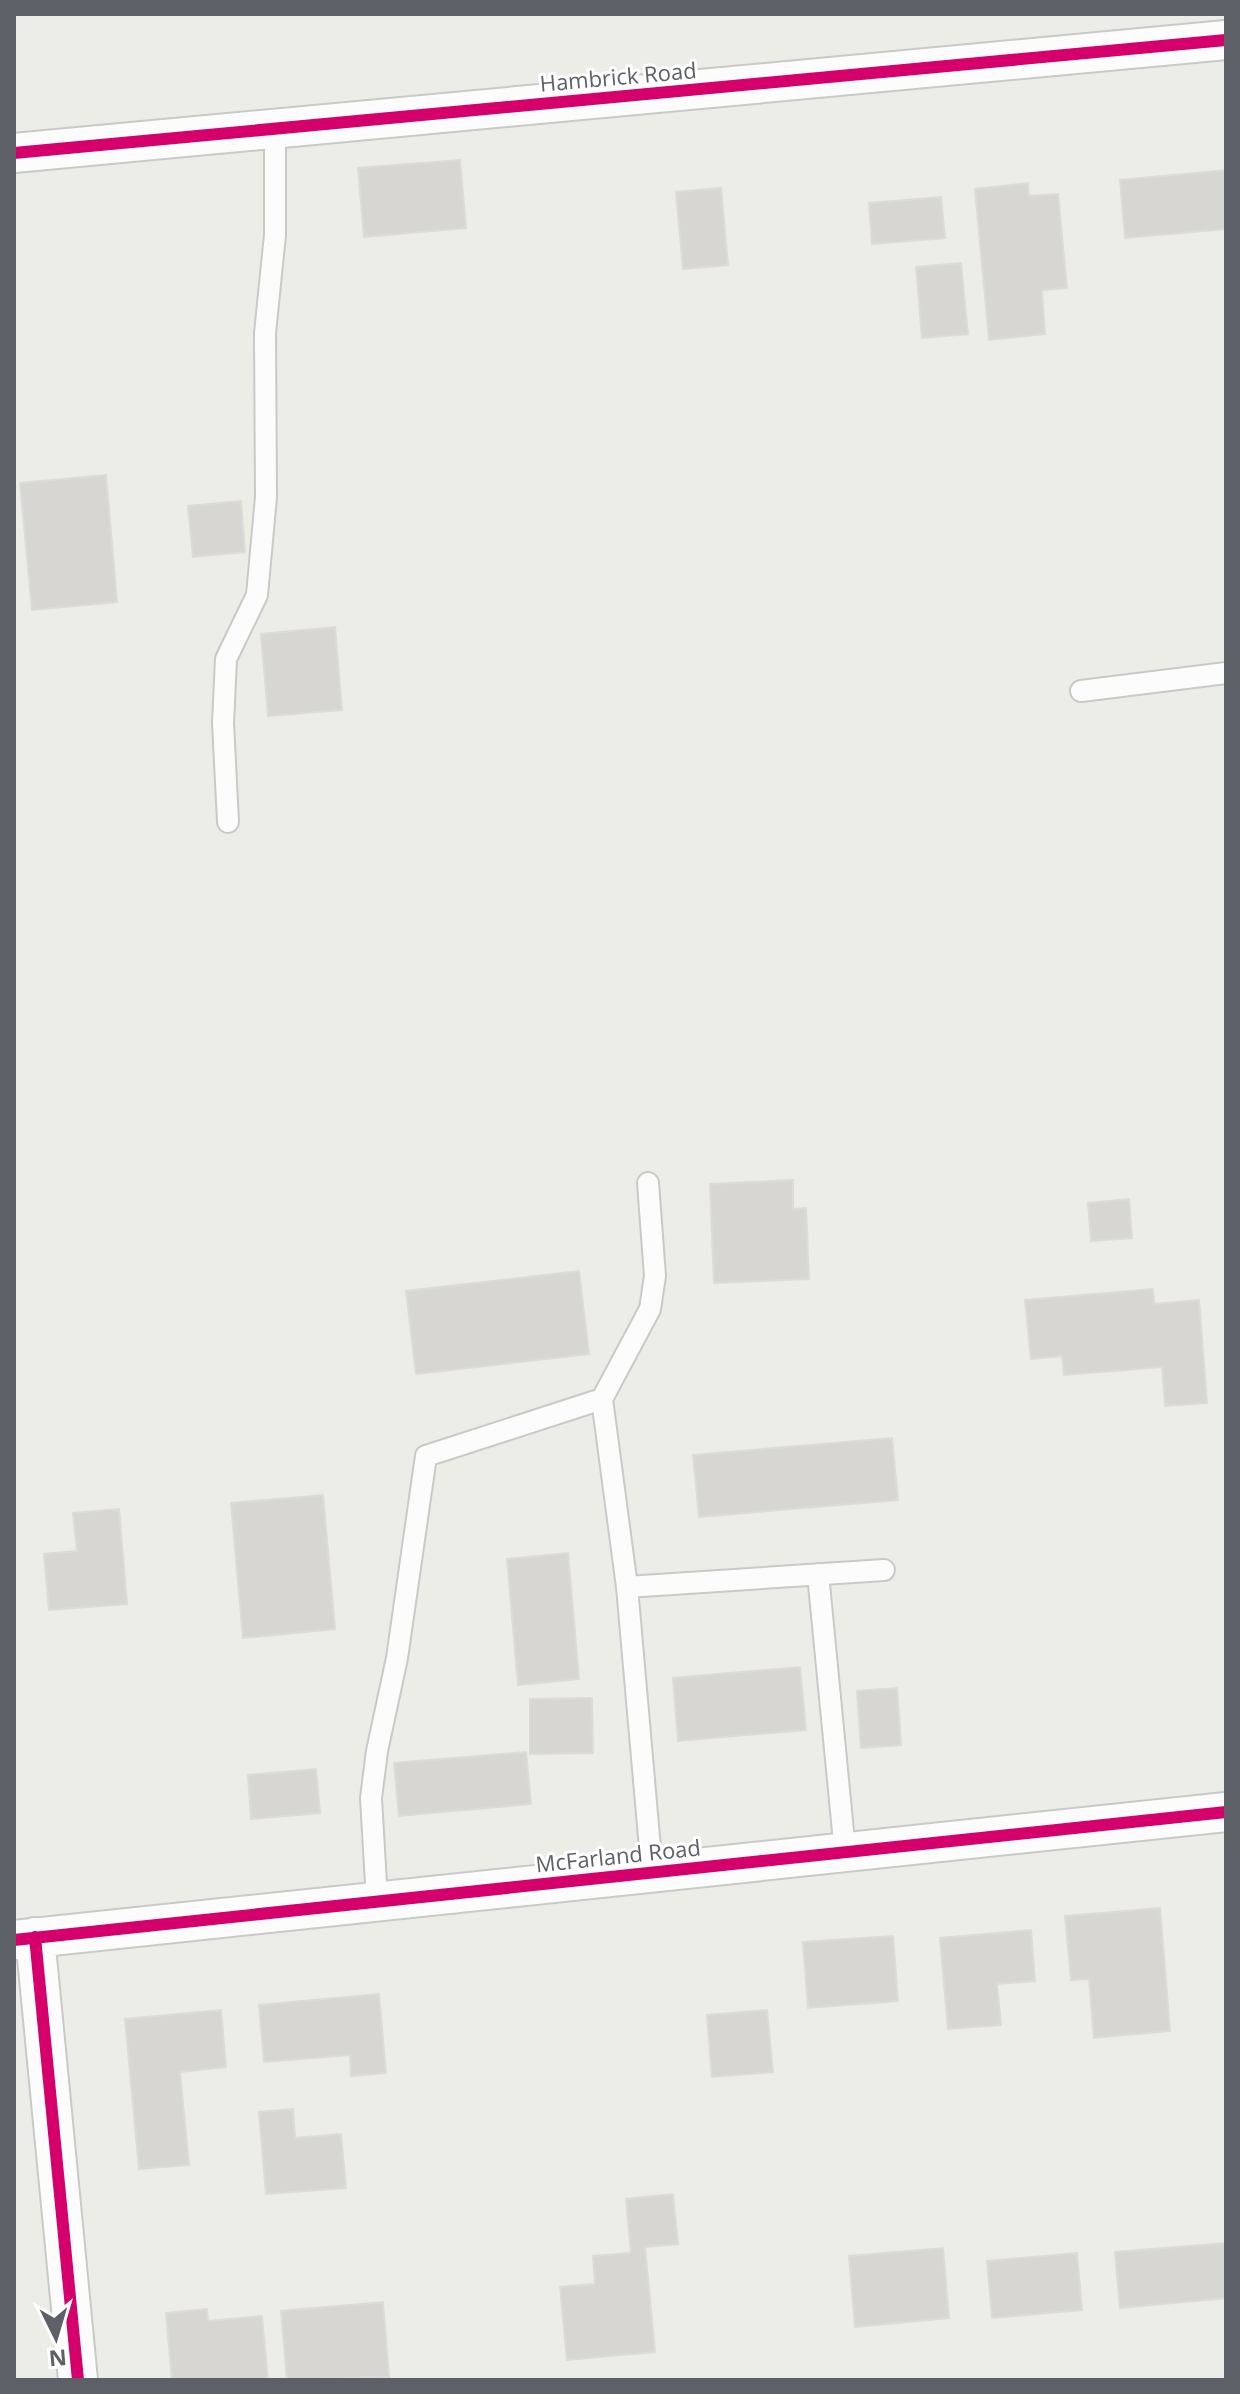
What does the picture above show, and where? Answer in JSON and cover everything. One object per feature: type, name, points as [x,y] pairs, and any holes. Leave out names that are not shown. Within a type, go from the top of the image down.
[{"type":"street","name":"Hambrick Road","points":[[14,153],[1226,40]]},
{"type":"street","name":"McFarland Road","points":[[24,1938],[1226,1812]]},
{"type":"street","points":[[24,1938],[78,2380]]},
{"type":"lane","points":[[228,822],[223,723],[226,659],[257,595],[266,497],[265,333],[275,235],[275,129]]},
{"type":"lane","points":[[1081,691],[1226,673]]},
{"type":"lane","points":[[648,1183],[655,1276],[650,1309],[602,1399],[627,1587],[652,1871]]},
{"type":"lane","points":[[377,1901],[371,1798],[377,1751],[397,1658],[426,1456],[602,1399]]},
{"type":"lane","points":[[627,1587],[884,1570]]},
{"type":"lane","points":[[818,1574],[845,1852]]},
{"type":"building","points":[[460,160],[466,228],[364,237],[358,168]]},
{"type":"building","points":[[1226,170],[1226,229],[1125,238],[1120,180]]},
{"type":"building","points":[[1028,183],[1029,196],[1058,194],[1067,288],[1042,290],[1045,334],[989,340],[975,189]]},
{"type":"building","points":[[721,188],[728,265],[683,269],[676,192]]},
{"type":"building","points":[[941,197],[945,238],[872,244],[869,203]]},
{"type":"building","points":[[961,263],[968,334],[922,338],[916,267]]},
{"type":"building","points":[[106,475],[117,602],[32,610],[20,483]]},
{"type":"building","points":[[241,501],[245,552],[193,557],[188,506]]},
{"type":"building","points":[[335,627],[342,710],[268,716],[261,634]]},
{"type":"building","points":[[793,1180],[793,1209],[806,1208],[809,1279],[714,1283],[710,1184]]},
{"type":"building","points":[[1129,1199],[1132,1238],[1091,1241],[1088,1203]]},
{"type":"building","points":[[579,1271],[589,1354],[416,1374],[406,1291]]},
{"type":"building","points":[[1153,1289],[1154,1304],[1199,1300],[1207,1403],[1165,1406],[1162,1367],[1064,1375],[1062,1356],[1031,1359],[1025,1300]]},
{"type":"building","points":[[892,1438],[898,1500],[699,1517],[693,1455]]},
{"type":"building","points":[[323,1495],[335,1629],[243,1638],[231,1503]]},
{"type":"building","points":[[119,1509],[127,1604],[49,1610],[44,1554],[77,1551],[73,1513]]},
{"type":"building","points":[[568,1553],[579,1679],[518,1685],[507,1559]]},
{"type":"building","points":[[800,1667],[806,1730],[678,1741],[673,1678]]},
{"type":"building","points":[[897,1688],[901,1745],[861,1748],[857,1691]]},
{"type":"building","points":[[592,1698],[593,1753],[530,1754],[530,1699]]},
{"type":"building","points":[[526,1752],[531,1804],[399,1816],[394,1763]]},
{"type":"building","points":[[316,1769],[320,1813],[251,1819],[248,1775]]},
{"type":"building","points":[[1160,1908],[1170,2031],[1094,2038],[1089,1979],[1071,1980],[1065,1916]]},
{"type":"building","points":[[1031,1930],[1035,1981],[997,1984],[1001,2025],[948,2029],[940,1938]]},
{"type":"building","points":[[893,1936],[898,2001],[808,2008],[803,1942]]},
{"type":"building","points":[[379,1994],[386,2073],[351,2076],[350,2055],[264,2062],[259,2005]]},
{"type":"building","points":[[221,2010],[226,2067],[180,2072],[189,2165],[139,2169],[125,2019]]},
{"type":"building","points":[[767,2010],[773,2072],[712,2077],[707,2015]]},
{"type":"building","points":[[293,2109],[295,2138],[341,2134],[346,2188],[266,2194],[259,2112]]},
{"type":"building","points":[[673,2194],[678,2244],[645,2247],[655,2352],[567,2360],[560,2287],[595,2284],[593,2256],[631,2253],[626,2199]]},
{"type":"building","points":[[1226,2243],[1226,2298],[1120,2308],[1115,2252]]},
{"type":"building","points":[[943,2248],[949,2318],[855,2327],[849,2256]]},
{"type":"building","points":[[1077,2253],[1082,2310],[992,2318],[987,2261]]},
{"type":"building","points":[[383,2302],[389,2377],[287,2380],[281,2311]]},
{"type":"building","points":[[207,2309],[208,2321],[262,2316],[268,2380],[172,2380],[166,2313]]},
{"type":"cycle path","points":[[14,153],[1226,40]]},
{"type":"cycle path","points":[[14,1940],[1226,1812]]},
{"type":"cycle path","points":[[35,1937],[78,2380]]}]
